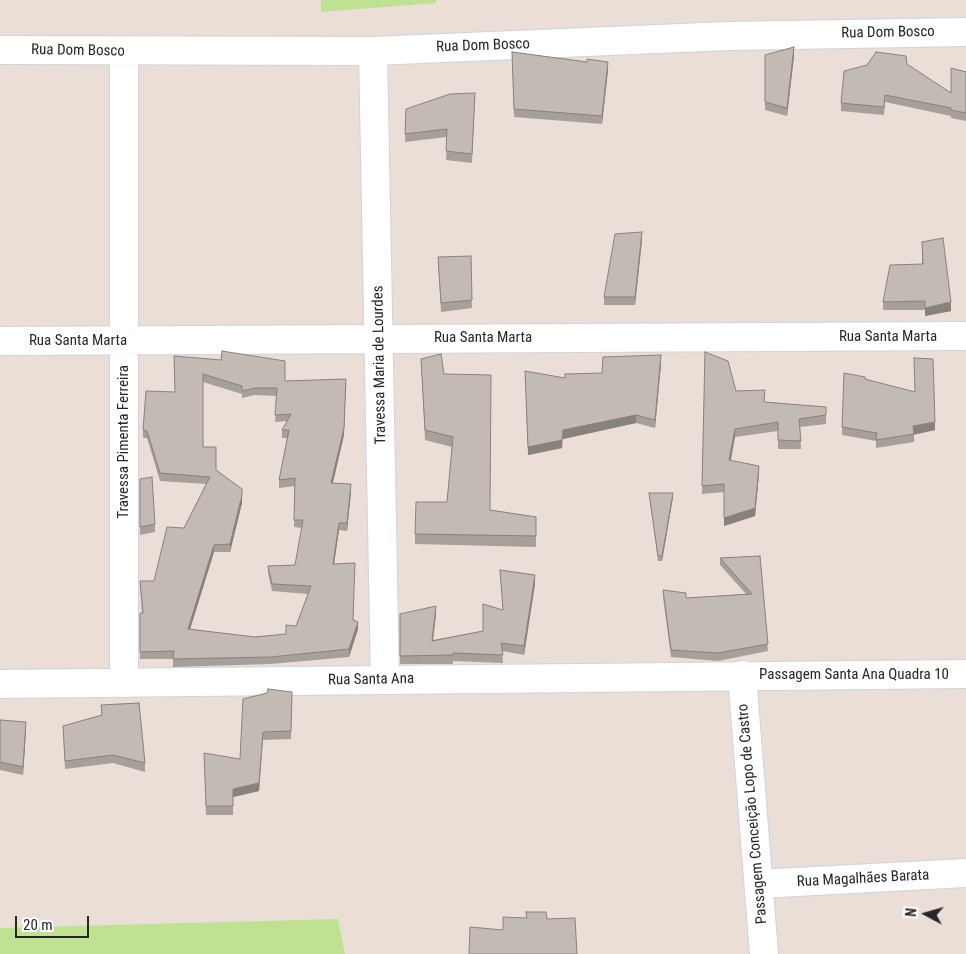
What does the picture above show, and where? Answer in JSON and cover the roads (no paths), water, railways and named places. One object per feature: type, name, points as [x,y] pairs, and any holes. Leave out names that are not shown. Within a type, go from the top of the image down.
[{"type":"street","name":"Rua Dom Bosco","points":[[0,50],[373,51],[728,36],[966,32]]},
{"type":"street","name":"Travessa Pimenta Ferreira","points":[[124,51],[124,683]]},
{"type":"street","name":"Travessa Maria de Lourdes","points":[[373,51],[380,339],[385,680]]},
{"type":"street","name":"Rua Santa Marta","points":[[0,341],[966,336]]},
{"type":"street","name":"Passagem Santa Ana Quadra 10","points":[[742,675],[966,674]]},
{"type":"street","name":"Rua Santa Ana","points":[[0,684],[742,675]]},
{"type":"street","name":"Passagem Conceição Lopo de Castro","points":[[742,675],[764,954]]},
{"type":"street","name":"Rua Magalhães Barata","points":[[759,884],[966,873]]}]
